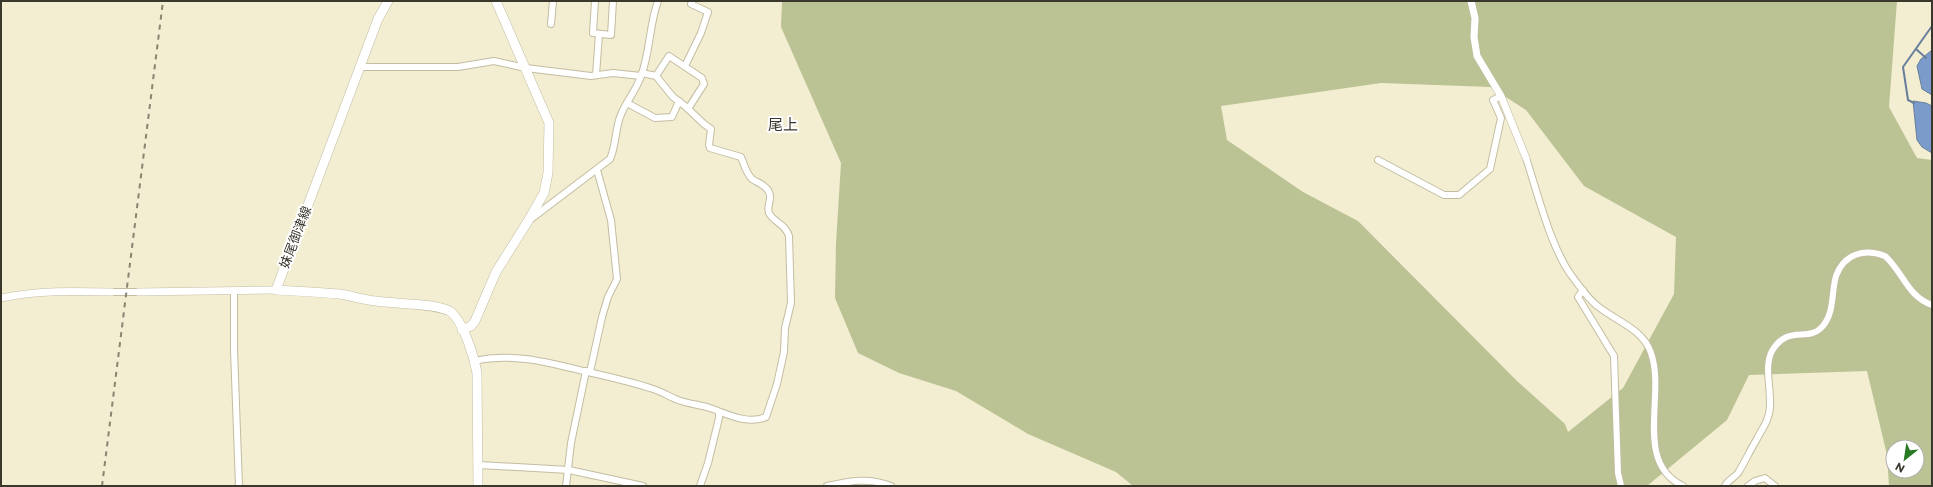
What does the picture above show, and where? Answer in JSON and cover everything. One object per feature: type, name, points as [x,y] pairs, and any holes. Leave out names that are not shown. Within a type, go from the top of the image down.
[{"type":"main road","name":"妹尾御津線","points":[[276,290],[378,19],[388,1]]},
{"type":"main road","points":[[462,330],[475,321],[496,272],[528,221],[546,185],[550,129],[546,113],[496,1]]},
{"type":"main road","points":[[276,290],[341,294],[376,302],[440,307],[451,312],[458,321],[474,361],[478,399],[478,486]]},
{"type":"street","points":[[551,24],[553,1]]},
{"type":"street","points":[[595,1],[593,33],[599,34],[611,34],[613,1]]},
{"type":"street","points":[[528,221],[610,159],[614,150],[616,131],[620,116],[642,75],[658,1]]},
{"type":"street","points":[[685,66],[701,33],[708,12],[691,4],[692,1]]},
{"type":"street","points":[[1472,1],[1475,18],[1474,38],[1478,56],[1501,96],[1526,158],[1564,266],[1594,304],[1632,329],[1651,351],[1655,364],[1654,438],[1657,459],[1668,476],[1683,486]]},
{"type":"street","points":[[596,75],[599,34]]},
{"type":"street","points":[[656,76],[669,56],[702,78],[704,82],[688,109]]},
{"type":"street","points":[[360,67],[458,67],[494,61],[526,68],[596,75],[613,74],[656,76],[673,97],[711,129],[710,148],[723,153],[738,155],[748,174],[766,188],[770,193],[771,199],[768,207],[769,213],[786,229],[789,236],[791,303],[785,328],[784,352],[777,384],[766,417],[760,420],[748,420],[719,412],[710,408],[680,401],[667,394],[641,385],[547,361],[513,357],[492,357],[474,361]]},
{"type":"street","points":[[1378,160],[1444,195],[1459,195],[1490,169],[1501,118],[1493,100],[1501,96]]},
{"type":"street","points":[[627,103],[655,118],[672,116],[679,101]]},
{"type":"street","points":[[566,486],[571,443],[588,372],[608,297],[617,279],[610,220],[597,170]]},
{"type":"street","points":[[1725,486],[1738,473],[1768,417],[1769,364],[1773,350],[1786,337],[1796,334],[1813,333],[1825,324],[1831,311],[1836,277],[1840,269],[1850,257],[1861,252],[1885,256],[1914,295],[1923,302],[1932,305]]},
{"type":"street","points":[[1,298],[24,293],[61,291],[138,292],[276,290]]},
{"type":"street","points":[[1583,290],[1578,297],[1614,356],[1617,458],[1621,486]]},
{"type":"street","points":[[234,291],[234,357],[240,486]]},
{"type":"street","points":[[700,486],[708,463],[719,418],[719,412]]},
{"type":"street","points":[[479,465],[569,470],[643,486]]},
{"type":"street","points":[[1748,486],[1759,479],[1765,478],[1775,486]]},
{"type":"street","points":[[827,486],[862,479],[878,481],[891,486]]},
{"type":"green space","points":[[782,1],[1897,1],[1889,107],[1917,158],[1932,160],[1932,486],[1889,486],[1889,479],[1925,479],[1925,439],[1885,439],[1885,447],[1867,371],[1749,375],[1727,420],[1647,486],[1133,486],[1116,472],[1028,434],[956,391],[899,373],[858,353],[835,298],[836,243],[841,163],[781,27]],"holes":[[[1381,83],[1490,87],[1526,110],[1584,186],[1676,237],[1674,294],[1623,388],[1568,432],[1565,424],[1517,381],[1358,221],[1303,192],[1227,140],[1221,106]]]},
{"type":"water","points":[[1932,50],[1932,95],[1922,89],[1917,66],[1921,59]]},
{"type":"water","points":[[1913,101],[1926,103],[1932,106],[1932,153],[1922,147],[1917,140]]},
{"type":"waterway","points":[[1914,103],[1908,100],[1903,67],[1932,26]]},
{"type":"waterway","points":[[1916,49],[1926,58]]},
{"type":"railway","points":[[102,486],[163,1]]},
{"type":"district","name":"尾上","points":[[783,125]]}]
